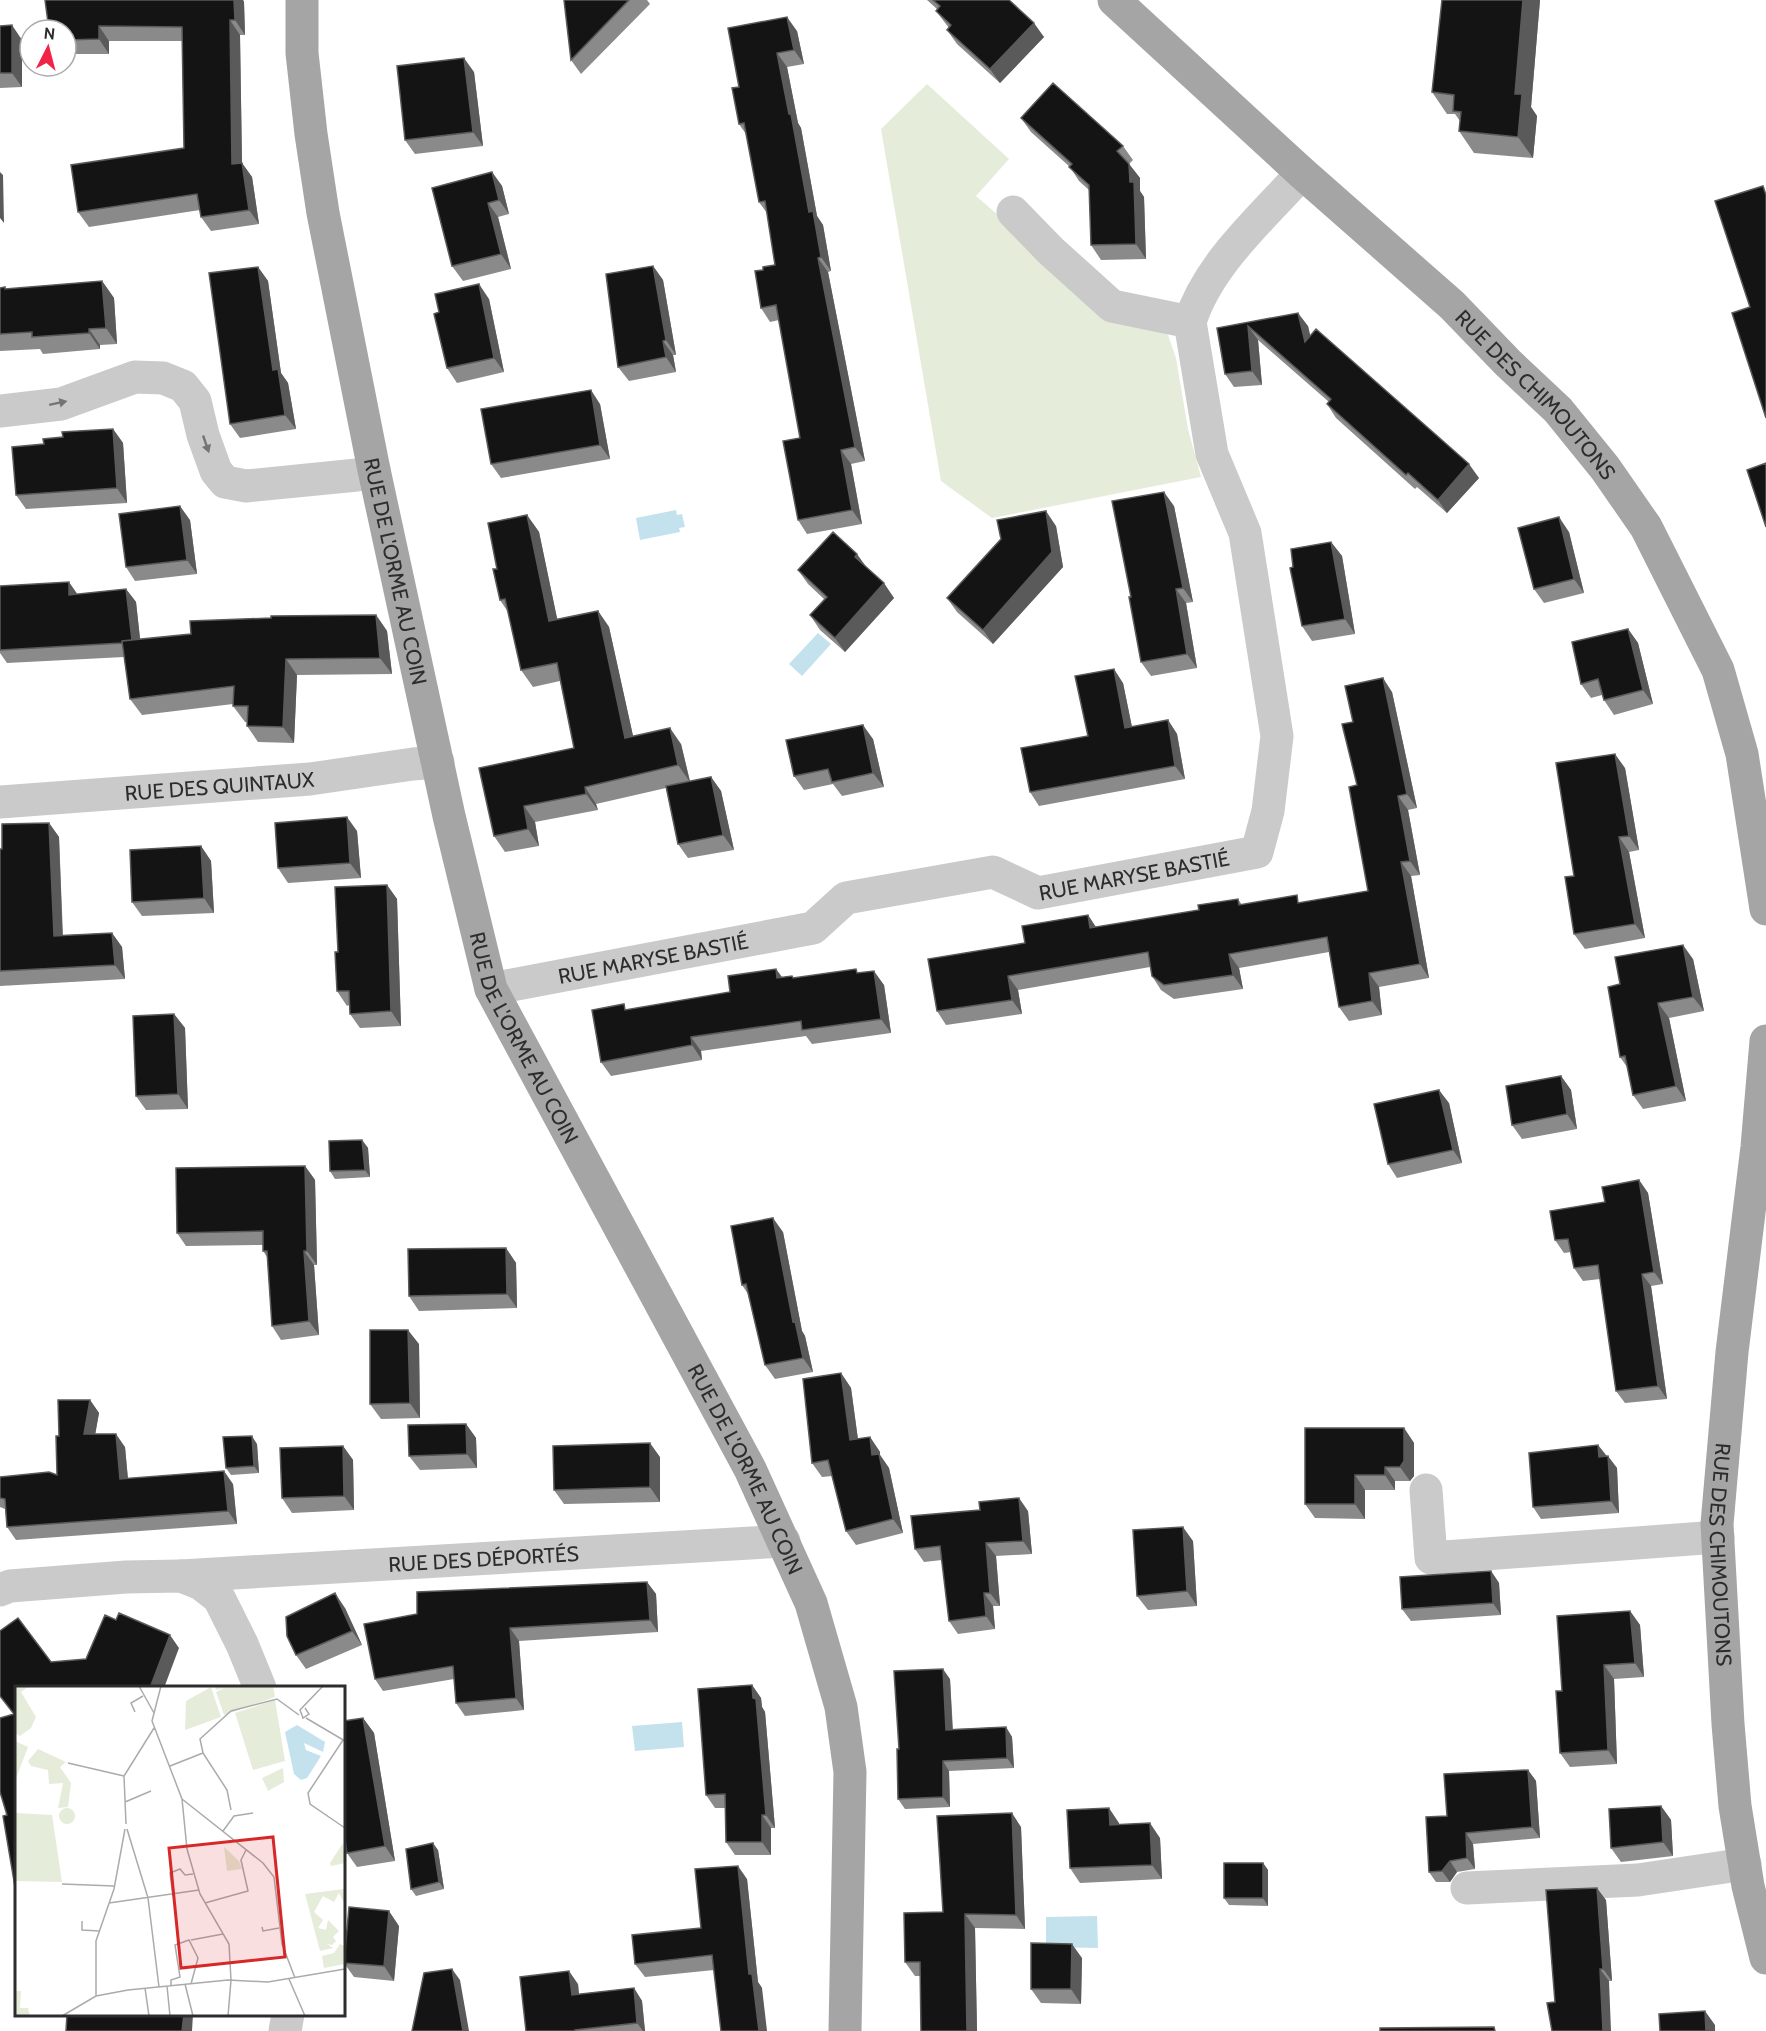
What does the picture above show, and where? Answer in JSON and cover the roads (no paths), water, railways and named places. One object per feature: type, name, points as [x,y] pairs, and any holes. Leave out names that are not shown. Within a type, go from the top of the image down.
[{"type":"main road","name":"RUE DE L'ORME AU COIN","points":[[302,0],[303,53],[311,134],[323,213],[449,816],[491,989],[750,1469],[811,1603],[841,1707],[849,1761],[850,1831],[845,2031]]},
{"type":"main road","name":"RUE DES CHIMOUTONS","points":[[1114,0],[1302,173],[1419,274],[1558,410],[1605,468],[1646,526],[1718,670],[1742,754],[1766,909]]},
{"type":"main road","name":"RUE DES CHIMOUTONS","points":[[1766,1041],[1757,1147],[1732,1352],[1717,1524],[1728,1725],[1736,1806],[1748,1886],[1766,1958]]},
{"type":"street","name":"RUE MARYSE BASTIÉ","points":[[491,989],[813,928],[846,898],[868,894],[993,872],[1038,893],[1257,852],[1268,811],[1277,736],[1245,533],[1212,454],[1190,322],[1196,301],[1215,270],[1302,173]]},
{"type":"street","points":[[1013,212],[1051,251],[1112,306],[1190,322]]},
{"type":"street","points":[[0,411],[61,404],[135,377],[163,378],[183,386],[195,401],[203,435],[216,471],[225,482],[246,486],[357,475],[375,470]]},
{"type":"street","name":"RUE DES QUINTAUX","points":[[0,802],[310,779],[438,762]]},
{"type":"street","points":[[1426,1490],[1431,1558],[1718,1537]]},
{"type":"street","name":"RUE DES DÉPORTÉS","points":[[0,1590],[10,1586],[115,1578],[784,1541]]},
{"type":"street","name":"RUE DES DÉPORTÉS","points":[[181,1576],[201,1584],[219,1598],[242,1644],[259,1686]]},
{"type":"street","points":[[1467,1887],[1638,1880],[1745,1864]]},
{"type":"street","points":[[285,2031],[288,2016]]},
{"type":"water","points":[[676,510],[677,515],[682,514],[685,527],[679,528],[680,532],[640,540],[636,518]]},
{"type":"water","points":[[818,633],[831,644],[802,676],[789,664]]},
{"type":"water","points":[[682,1722],[684,1747],[635,1751],[632,1726]]},
{"type":"water","points":[[1097,1916],[1098,1948],[1046,1947],[1046,1917]]}]
